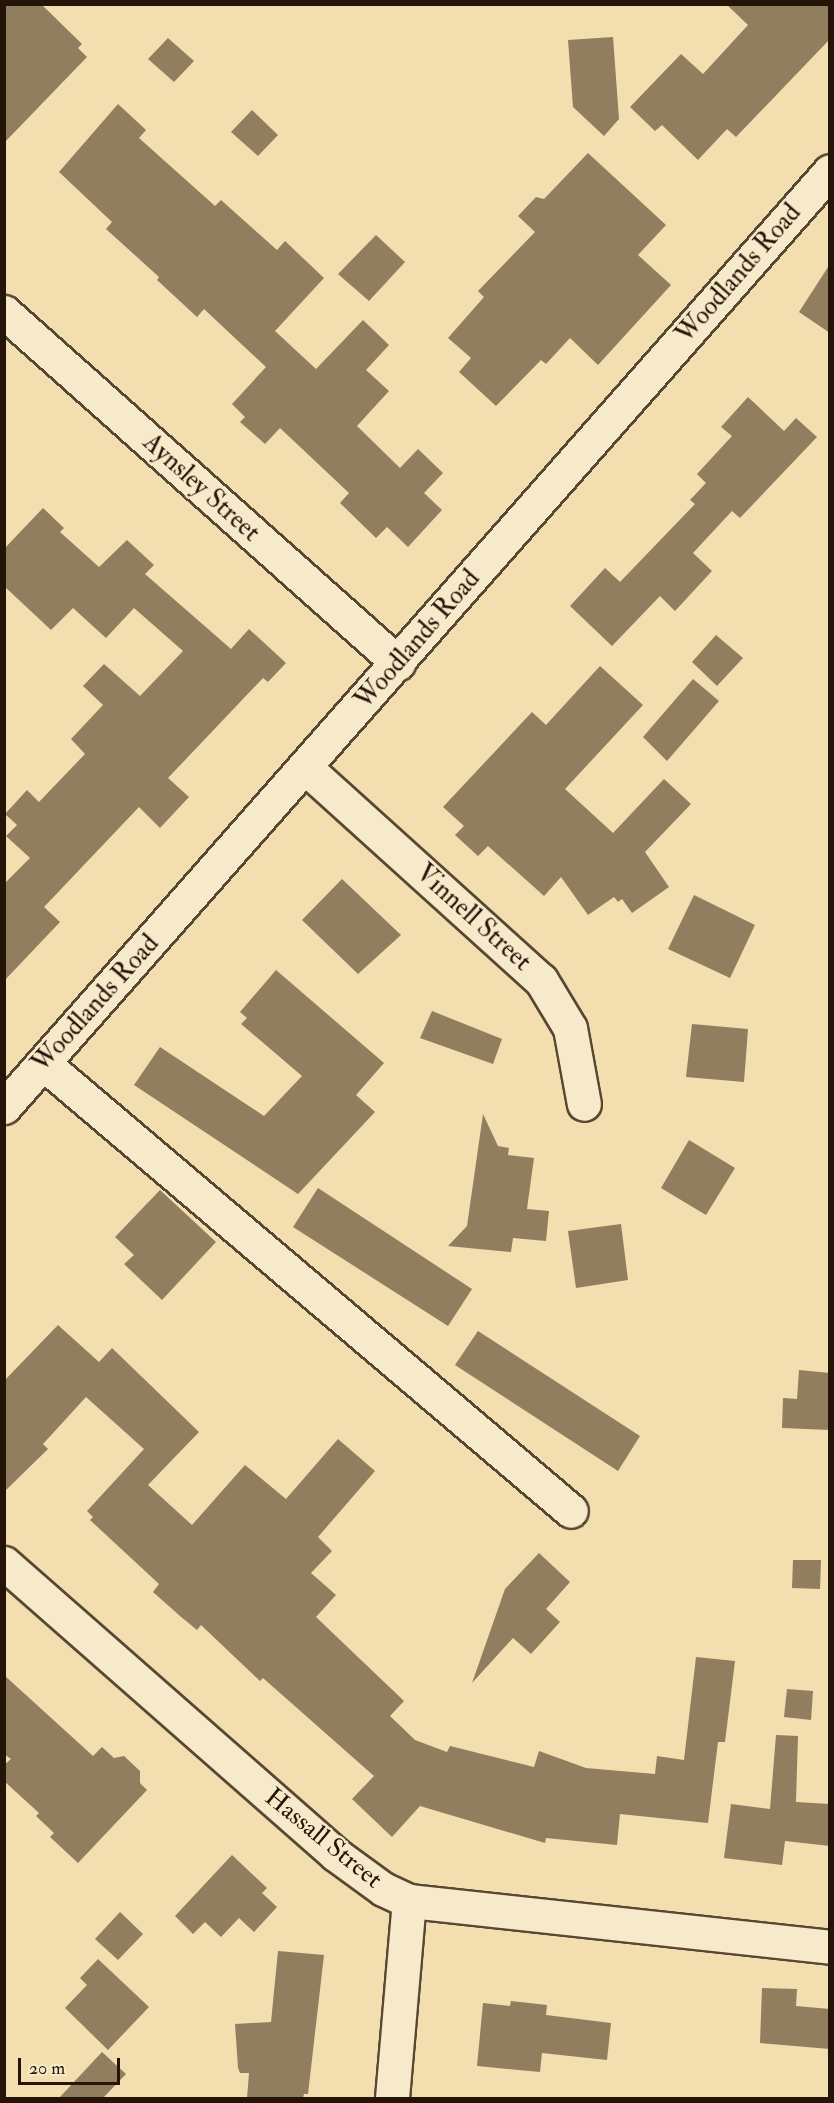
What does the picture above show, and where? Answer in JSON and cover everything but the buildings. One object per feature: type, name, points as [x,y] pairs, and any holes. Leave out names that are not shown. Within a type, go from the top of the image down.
[{"type":"street","name":"Woodlands Road","points":[[4,1107],[306,768],[830,171]]},
{"type":"street","name":"Aynsley Street","points":[[4,312],[398,663]]},
{"type":"street","name":"Vinnell Street","points":[[306,768],[541,980],[570,1028],[584,1104]]},
{"type":"street","points":[[44,1062],[571,1511]]},
{"type":"street","name":"Hassall Street","points":[[4,1563],[343,1861],[383,1889],[409,1901],[830,1947]]},
{"type":"street","points":[[392,2098],[409,1901]]}]
